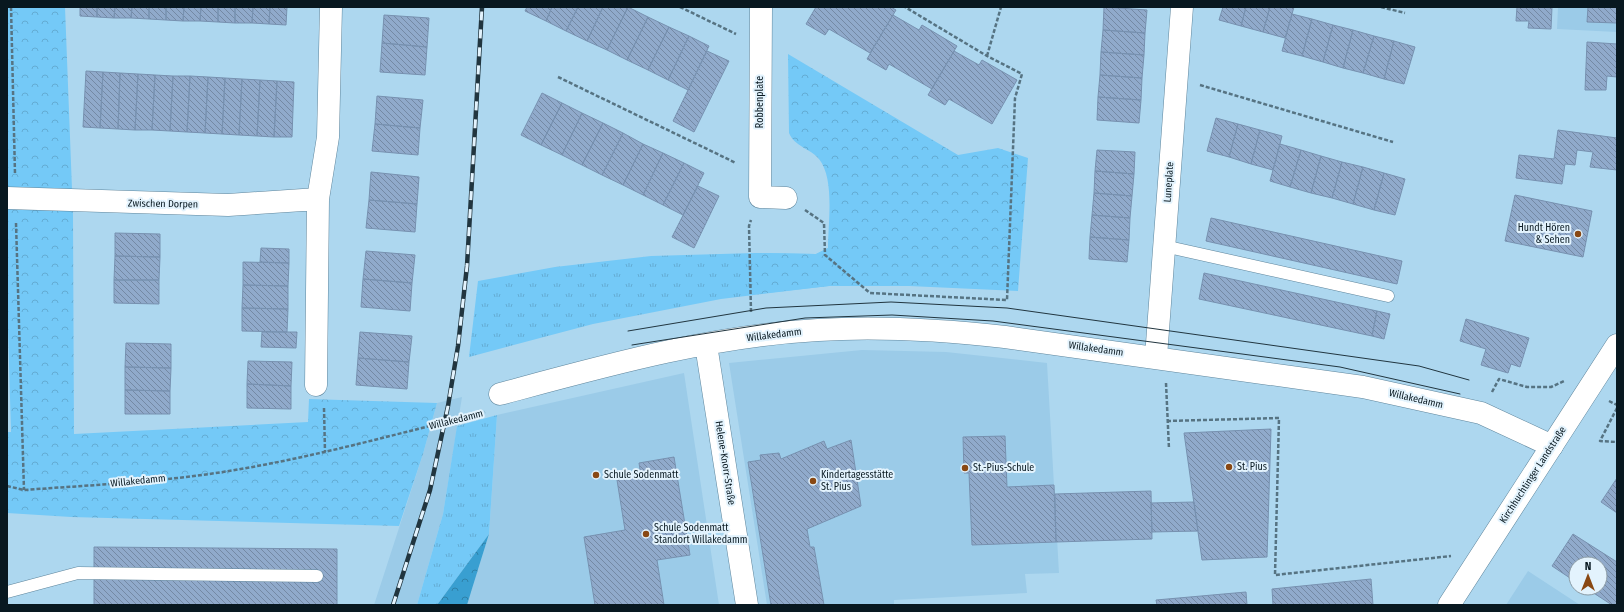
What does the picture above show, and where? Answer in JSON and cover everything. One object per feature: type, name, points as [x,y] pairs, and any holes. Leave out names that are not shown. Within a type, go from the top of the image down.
[{"type":"street","points":[[316,385],[318,199],[328,136],[331,7]]},
{"type":"street","name":"Robbenplate","points":[[760,197],[761,7]]},
{"type":"street","name":"Luneplate","points":[[1156,357],[1182,7]]},
{"type":"street","points":[[760,197],[786,198]]},
{"type":"street","name":"Zwischen Dorpen","points":[[11,199],[228,205],[318,199]]},
{"type":"street","name":"Willakedamm","points":[[500,394],[612,364],[752,337],[816,330],[877,328],[962,332],[1363,386],[1481,413],[1552,446]]},
{"type":"street","name":"Helene-Knorr-Straße","points":[[706,345],[747,605]]},
{"type":"street","name":"Kirchhuchtinger Landstraße","points":[[1449,605],[1617,345]]},
{"type":"lane","points":[[1164,246],[1388,296]]},
{"type":"lane","points":[[7,592],[78,572],[316,576]]},
{"type":"path","points":[[11,7],[11,199],[23,406],[24,490]]},
{"type":"path","points":[[680,7],[760,46]]},
{"type":"path","points":[[786,198],[824,223],[825,255],[870,293],[1007,300],[1015,98],[1022,74],[986,56],[905,7]]},
{"type":"path","points":[[986,56],[1001,7]]},
{"type":"path","points":[[1381,7],[1405,13]]},
{"type":"path","points":[[558,77],[738,164],[760,166]]},
{"type":"path","points":[[1177,78],[1393,142]]},
{"type":"path","points":[[752,337],[748,226],[760,197]]},
{"type":"path","points":[[1156,357],[1166,380],[1169,449]]},
{"type":"path","points":[[1481,413],[1499,379],[1527,387],[1551,387],[1562,381],[1589,390]]},
{"type":"path","points":[[316,385],[323,400],[325,452]]},
{"type":"path","name":"Willakedamm","points":[[7,486],[24,490],[132,482],[228,471],[325,452],[487,412],[493,410],[500,394]]},
{"type":"path","points":[[1617,408],[1600,441],[1617,442]]},
{"type":"path","points":[[1167,421],[1279,418],[1275,575],[1482,553]]},
{"type":"shaded area","points":[[1558,7],[1617,7],[1617,32],[1557,29]]},
{"type":"shaded area","points":[[862,350],[946,352],[1047,363],[1059,573],[1025,574],[1027,593],[894,600],[894,605],[767,605],[729,363]]},
{"type":"shaded area","name":"Schule Sodenmatt","points":[[684,373],[719,605],[467,605],[489,534],[497,415]]},
{"type":"shaded area","points":[[462,397],[443,514],[417,605],[374,605],[423,454],[437,403]]},
{"type":"shaded area","points":[[1528,571],[1580,605],[1506,605]]},
{"type":"green space","points":[[7,7],[65,7],[73,215],[74,434],[308,422],[309,399],[437,403],[423,454],[399,526],[71,517],[7,513],[7,432],[11,432],[7,295]]},
{"type":"green space","points":[[788,54],[958,155],[998,148],[1028,158],[1018,291],[909,286],[829,286],[757,294],[755,253],[816,254],[828,248],[830,202],[829,189],[824,168],[815,155],[795,141],[789,133]]},
{"type":"green space","points":[[828,248],[909,286],[829,286],[721,299],[593,324],[469,357],[478,281],[555,267],[651,256],[755,253],[816,254]]},
{"type":"green space","points":[[497,415],[489,534],[437,605],[417,605],[443,514],[457,426]]},
{"type":"green space","points":[[489,534],[467,605],[437,605]]},
{"type":"building","points":[[80,7],[97,7],[97,17],[80,16]]},
{"type":"building","points":[[97,7],[115,7],[114,18],[97,17]]},
{"type":"building","points":[[115,7],[132,7],[131,18],[114,18]]},
{"type":"building","points":[[132,7],[149,7],[149,19],[131,18]]},
{"type":"building","points":[[149,7],[166,7],[166,20],[149,19]]},
{"type":"building","points":[[166,7],[184,7],[183,21],[166,20]]},
{"type":"building","points":[[184,7],[201,7],[200,21],[183,21]]},
{"type":"building","points":[[201,7],[218,7],[218,22],[200,21]]},
{"type":"building","points":[[218,7],[235,7],[235,23],[218,22]]},
{"type":"building","points":[[235,7],[253,7],[252,23],[235,23]]},
{"type":"building","points":[[253,7],[270,7],[269,24],[252,23]]},
{"type":"building","points":[[270,7],[287,7],[286,25],[269,24]]},
{"type":"building","points":[[527,7],[552,7],[546,21],[525,11]]},
{"type":"building","points":[[552,7],[578,7],[566,31],[546,21]]},
{"type":"building","points":[[578,7],[603,7],[587,41],[566,31]]},
{"type":"building","points":[[603,7],[628,7],[607,50],[587,41]]},
{"type":"building","points":[[628,7],[648,17],[627,60],[607,50]]},
{"type":"building","points":[[816,7],[891,7],[896,10],[870,53],[829,29],[825,35],[806,24]]},
{"type":"building","points":[[1104,7],[1147,10],[1145,33],[1103,30]]},
{"type":"building","points":[[1223,7],[1246,7],[1241,26],[1219,20]]},
{"type":"building","points":[[1246,7],[1270,7],[1263,32],[1241,26]]},
{"type":"building","points":[[1270,7],[1294,7],[1285,38],[1263,32]]},
{"type":"building","points":[[1517,7],[1552,7],[1551,29],[1528,28],[1529,21],[1516,21]]},
{"type":"building","points":[[1588,7],[1617,7],[1617,23],[1587,22]]},
{"type":"building","points":[[1292,14],[1312,19],[1302,56],[1282,51]]},
{"type":"building","points":[[384,15],[429,18],[427,47],[382,43]]},
{"type":"building","points":[[893,15],[919,30],[922,25],[957,46],[932,89],[889,64],[886,70],[867,59]]},
{"type":"building","points":[[648,17],[669,27],[648,70],[627,60]]},
{"type":"building","points":[[1312,19],[1333,25],[1323,62],[1302,56]]},
{"type":"building","points":[[1333,25],[1353,30],[1343,68],[1323,62]]},
{"type":"building","points":[[669,27],[689,36],[668,80],[648,70]]},
{"type":"building","points":[[1103,30],[1145,33],[1144,55],[1101,52]]},
{"type":"building","points":[[1353,30],[1374,36],[1363,73],[1343,68]]},
{"type":"building","points":[[689,36],[709,46],[688,90],[668,80]]},
{"type":"building","points":[[1374,36],[1394,41],[1384,79],[1363,73]]},
{"type":"building","points":[[1394,41],[1415,47],[1404,84],[1384,79]]},
{"type":"building","points":[[1587,42],[1617,44],[1617,77],[1607,76],[1606,90],[1585,90]]},
{"type":"building","points":[[382,43],[427,47],[425,75],[380,72]]},
{"type":"building","points":[[707,51],[729,61],[694,132],[673,121]]},
{"type":"building","points":[[954,51],[979,65],[982,60],[1017,80],[992,124],[949,99],[945,105],[928,95]]},
{"type":"building","points":[[1101,52],[1144,55],[1142,78],[1100,75]]},
{"type":"building","points":[[86,71],[103,72],[100,128],[83,127]]},
{"type":"building","points":[[103,72],[120,73],[118,129],[100,128]]},
{"type":"building","points":[[120,73],[138,74],[135,130],[118,129]]},
{"type":"building","points":[[138,74],[155,75],[152,130],[135,130]]},
{"type":"building","points":[[155,75],[173,76],[170,131],[152,130]]},
{"type":"building","points":[[1100,75],[1142,78],[1141,100],[1098,97]]},
{"type":"building","points":[[173,76],[190,76],[187,132],[170,131]]},
{"type":"building","points":[[190,76],[208,77],[205,133],[187,132]]},
{"type":"building","points":[[208,77],[225,78],[222,134],[205,133]]},
{"type":"building","points":[[225,78],[242,79],[239,135],[222,134]]},
{"type":"building","points":[[242,79],[260,80],[257,136],[239,135]]},
{"type":"building","points":[[260,80],[277,81],[274,137],[257,136]]},
{"type":"building","points":[[277,81],[294,82],[292,137],[274,137]]},
{"type":"building","points":[[542,93],[562,103],[541,145],[521,135]]},
{"type":"building","points":[[377,96],[423,100],[420,128],[375,124]]},
{"type":"building","points":[[1098,97],[1141,100],[1139,123],[1097,120]]},
{"type":"building","points":[[562,103],[582,113],[562,155],[541,145]]},
{"type":"building","points":[[582,113],[603,123],[582,165],[562,155]]},
{"type":"building","points":[[1216,118],[1238,124],[1229,157],[1207,151]]},
{"type":"building","points":[[603,123],[623,133],[602,175],[582,165]]},
{"type":"building","points":[[375,124],[420,128],[418,155],[372,151]]},
{"type":"building","points":[[1238,124],[1260,130],[1251,164],[1229,157]]},
{"type":"building","points":[[1260,130],[1282,136],[1273,170],[1251,164]]},
{"type":"building","points":[[1558,130],[1617,138],[1617,170],[1590,167],[1593,152],[1577,150],[1575,165],[1565,164],[1562,184],[1516,178],[1519,155],[1554,159]]},
{"type":"building","points":[[623,133],[643,144],[623,185],[602,175]]},
{"type":"building","points":[[643,144],[663,153],[643,195],[623,185]]},
{"type":"building","points":[[1280,144],[1301,150],[1290,187],[1270,181]]},
{"type":"building","points":[[1097,150],[1135,152],[1134,174],[1095,171]]},
{"type":"building","points":[[1301,150],[1321,156],[1311,193],[1290,187]]},
{"type":"building","points":[[663,153],[684,163],[663,205],[643,195]]},
{"type":"building","points":[[1321,156],[1342,162],[1332,198],[1311,193]]},
{"type":"building","points":[[1342,162],[1363,167],[1353,204],[1332,198]]},
{"type":"building","points":[[684,163],[704,173],[683,215],[663,205]]},
{"type":"building","points":[[1363,167],[1384,173],[1374,210],[1353,204]]},
{"type":"building","points":[[1095,171],[1134,174],[1132,196],[1094,193]]},
{"type":"building","points":[[371,172],[419,177],[417,204],[369,200]]},
{"type":"building","points":[[1384,173],[1405,179],[1395,215],[1374,210]]},
{"type":"building","points":[[698,186],[719,196],[694,248],[672,237]]},
{"type":"building","points":[[1094,193],[1132,196],[1130,218],[1092,215]]},
{"type":"building","points":[[1515,195],[1592,211],[1583,257],[1505,241]]},
{"type":"building","points":[[369,200],[417,204],[415,232],[366,228]]},
{"type":"building","points":[[1092,215],[1130,218],[1129,240],[1090,237]]},
{"type":"building","points":[[1211,218],[1402,261],[1397,284],[1206,241]]},
{"type":"building","points":[[115,233],[160,234],[160,257],[115,256]]},
{"type":"building","points":[[1090,237],[1129,240],[1127,262],[1089,259]]},
{"type":"building","points":[[261,248],[289,249],[289,263],[260,262]]},
{"type":"building","points":[[366,251],[415,255],[412,283],[363,279]]},
{"type":"building","points":[[115,256],[160,257],[159,280],[114,280]]},
{"type":"building","points":[[243,262],[289,263],[288,286],[243,285]]},
{"type":"building","points":[[1204,273],[1377,311],[1372,336],[1199,299]]},
{"type":"building","points":[[363,279],[412,283],[410,311],[361,307]]},
{"type":"building","points":[[114,280],[159,280],[159,304],[114,303]]},
{"type":"building","points":[[243,285],[288,286],[288,309],[242,308]]},
{"type":"building","points":[[242,308],[288,309],[287,332],[242,331]]},
{"type":"building","points":[[1377,311],[1390,314],[1384,339],[1372,336]]},
{"type":"building","points":[[1466,319],[1529,338],[1520,367],[1511,364],[1508,373],[1481,365],[1486,349],[1460,341]]},
{"type":"building","points":[[262,332],[297,332],[296,348],[261,347]]},
{"type":"building","points":[[360,332],[412,336],[409,362],[358,358]]},
{"type":"building","points":[[126,343],[171,344],[171,368],[125,367]]},
{"type":"building","points":[[358,358],[409,362],[407,389],[356,385]]},
{"type":"building","points":[[248,361],[292,362],[291,386],[247,384]]},
{"type":"building","points":[[125,367],[171,368],[170,391],[125,390]]},
{"type":"building","points":[[247,384],[291,386],[291,409],[247,408]]},
{"type":"building","points":[[125,390],[170,391],[170,414],[125,414]]},
{"type":"building","name":"St. Pius","points":[[1271,429],[1267,557],[1202,560],[1184,433]]},
{"type":"building","points":[[1005,436],[1007,487],[1054,485],[1056,542],[972,545],[969,473],[964,473],[963,437]]},
{"type":"building","points":[[851,440],[861,506],[807,529],[810,547],[814,547],[824,605],[771,605],[748,462],[761,460],[760,455],[779,453],[781,459],[824,441],[827,449]]},
{"type":"building","name":"Schule Sodenmatt Standort Willakedamm","points":[[674,457],[690,555],[657,560],[664,605],[595,605],[584,537],[625,530],[617,480],[641,476],[639,463]]},
{"type":"building","points":[[1617,478],[1617,513],[1601,502]]},
{"type":"building","points":[[1151,491],[1152,539],[1056,542],[1055,494]]},
{"type":"building","points":[[1194,502],[1198,531],[1152,532],[1151,503]]},
{"type":"building","points":[[1573,534],[1608,556],[1568,556],[1568,577],[1552,566]]},
{"type":"building","points":[[94,547],[337,549],[337,605],[94,605]]},
{"type":"building","points":[[1608,556],[1617,562],[1617,605],[1612,605],[1598,596],[1608,596]]},
{"type":"building","points":[[1371,579],[1373,605],[1273,605],[1272,589]]},
{"type":"building","points":[[1246,592],[1247,605],[1157,605],[1156,600]]},
{"type":"tram line","points":[[628,331],[766,308],[891,302],[1007,308],[1419,366],[1469,380]]},
{"type":"tram line","points":[[632,345],[805,318],[892,315],[993,321],[1340,367],[1460,394]]},
{"type":"railway","points":[[393,605],[430,490],[448,406],[458,346],[467,266],[482,7]]},
{"type":"place","name":"Hundt Hören & Sehen","points":[[1578,234]]},
{"type":"place","name":"St. Pius","points":[[1229,467]]},
{"type":"place","name":"St.-Pius-Schule","points":[[965,468]]},
{"type":"place","name":"Schule Sodenmatt","points":[[596,475]]},
{"type":"place","name":"Kindertagesstätte St. Pius","points":[[813,481]]},
{"type":"place","name":"Schule Sodenmatt Standort Willakedamm","points":[[646,534]]}]
